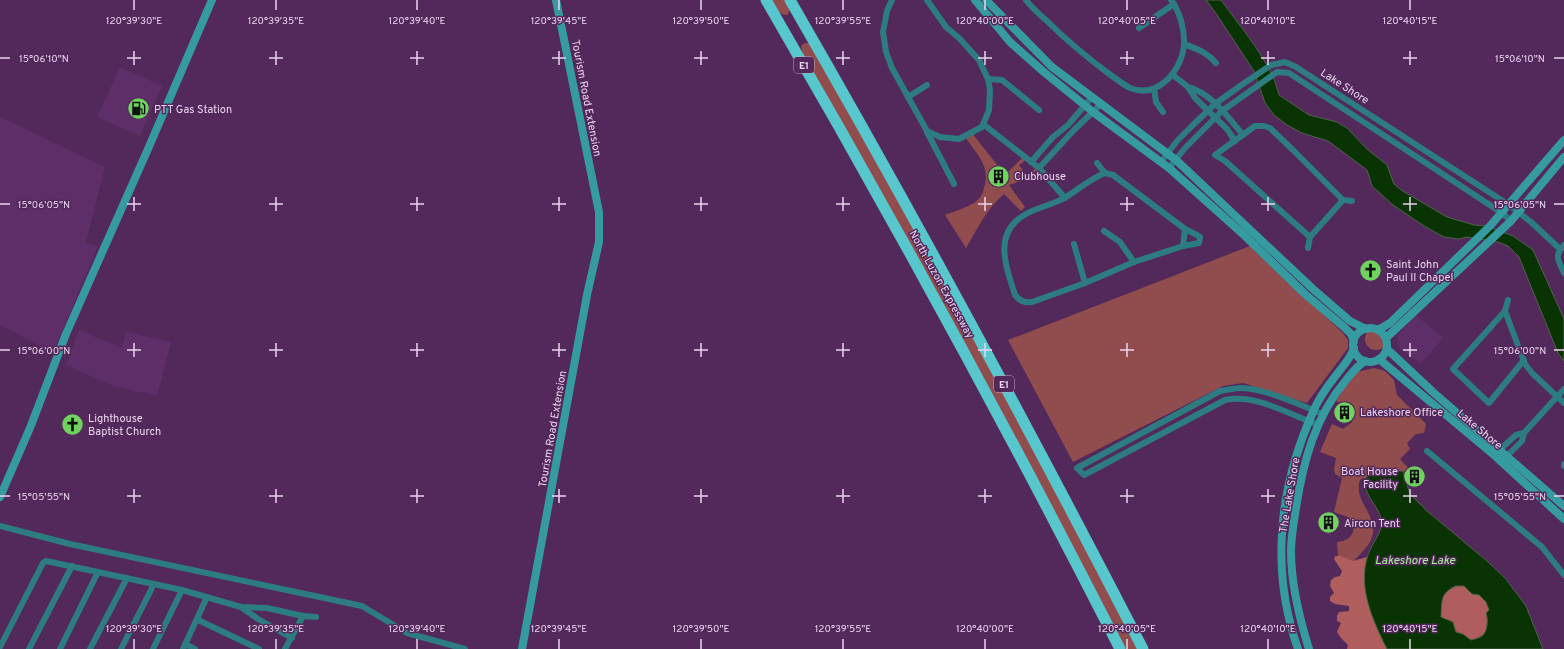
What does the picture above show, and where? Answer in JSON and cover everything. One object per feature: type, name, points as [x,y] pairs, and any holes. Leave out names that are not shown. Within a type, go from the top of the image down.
[{"type":"highway","name":"North Luzon Expressway","points":[[766,0],[933,293],[1120,649]]},
{"type":"highway","name":"North Luzon Expressway","points":[[790,0],[956,295],[1074,515],[1143,649]]},
{"type":"street","points":[[0,497],[30,428],[66,334],[212,0]]},
{"type":"street","name":"Tourism Road Extension","points":[[522,649],[586,303],[599,242],[599,212],[556,0]]},
{"type":"street","points":[[892,0],[887,11],[883,32],[886,52],[892,68],[954,184]]},
{"type":"street","points":[[927,0],[946,27],[959,38],[979,60],[988,79],[990,90],[989,110],[978,129],[959,139],[940,137],[927,131]]},
{"type":"street","points":[[975,0],[1010,42],[1093,112],[1170,168],[1244,235],[1305,294],[1344,327],[1354,345],[1357,355],[1365,361],[1375,361],[1379,359],[1384,355],[1387,349],[1386,338],[1378,330]]},
{"type":"street","points":[[986,0],[1052,67],[1176,160],[1313,289],[1350,321],[1366,329],[1378,330],[1390,322],[1474,242],[1502,213],[1564,140]]},
{"type":"street","points":[[1026,0],[1066,40],[1129,88],[1138,90],[1154,89],[1173,75],[1184,44],[1182,24],[1173,2],[1139,28]]},
{"type":"street","points":[[1184,44],[1205,52],[1216,63]]},
{"type":"street","points":[[1161,162],[1177,141],[1215,104],[1271,65],[1279,62],[1279,71],[1222,111],[1185,148],[1170,168]]},
{"type":"street","name":"Lake Shore","points":[[1279,62],[1290,63],[1509,205],[1562,247]]},
{"type":"street","name":"Lake Shore","points":[[1279,71],[1289,73],[1502,213],[1511,221]]},
{"type":"street","points":[[1173,75],[1188,87],[1195,98],[1227,129],[1235,141]]},
{"type":"street","points":[[988,79],[1002,80],[1039,110]]},
{"type":"street","points":[[908,97],[927,85]]},
{"type":"street","points":[[1188,87],[1202,92],[1222,111],[1242,135]]},
{"type":"street","points":[[1154,89],[1156,102],[1164,112]]},
{"type":"street","points":[[1031,162],[1053,137],[1068,125],[1092,97]]},
{"type":"street","points":[[1039,168],[1100,104]]},
{"type":"street","points":[[982,124],[1039,168],[1065,198]]},
{"type":"street","points":[[1068,125],[1073,131]]},
{"type":"street","points":[[1310,237],[1225,162],[1215,155],[1255,126],[1270,128],[1343,200],[1352,201]]},
{"type":"street","points":[[1386,338],[1511,221],[1564,157]]},
{"type":"street","points":[[1097,163],[1105,173]]},
{"type":"street","points":[[1105,173],[1113,175],[1185,229],[1197,235],[1200,240],[1199,243],[1183,246],[1134,262],[1085,283],[1032,302],[1024,302],[1019,300],[1015,295],[1006,266],[1004,246],[1010,229],[1026,214],[1065,198],[1094,177],[1105,173]]},
{"type":"street","points":[[1308,248],[1310,237],[1343,200]]},
{"type":"street","points":[[1183,246],[1185,229]]},
{"type":"street","points":[[1104,231],[1120,242],[1134,262]]},
{"type":"street","points":[[1074,244],[1085,283]]},
{"type":"street","points":[[1562,247],[1558,253],[1558,259],[1564,273]]},
{"type":"street","points":[[1508,300],[1505,311],[1452,369],[1489,403],[1524,360]]},
{"type":"street","points":[[1505,311],[1524,360],[1532,373],[1564,403]]},
{"type":"street","points":[[1354,345],[1358,334],[1366,329]]},
{"type":"street","name":"The Lake Shore","points":[[1298,649],[1291,631],[1284,592],[1280,552],[1283,516],[1288,489],[1300,446],[1314,410],[1333,379],[1352,354],[1354,345]]},
{"type":"street","name":"Lake Shore","points":[[1387,349],[1446,404],[1499,450],[1564,518]]},
{"type":"street","name":"Lake Shore","points":[[1379,359],[1440,410],[1499,450]]},
{"type":"street","name":"The Lake Shore","points":[[1309,649],[1302,627],[1294,590],[1291,551],[1304,466],[1322,414],[1338,389],[1365,361]]},
{"type":"street","points":[[1317,428],[1256,400],[1235,398],[1225,400],[1084,475],[1077,468],[1220,391],[1242,388],[1255,390],[1271,394],[1322,414]]},
{"type":"street","points":[[1506,457],[1522,440],[1524,433],[1564,389]]},
{"type":"street","points":[[1220,391],[1225,400]]},
{"type":"street","points":[[1440,410],[1446,404]]},
{"type":"street","points":[[1499,450],[1516,435],[1524,433]]},
{"type":"street","points":[[1427,451],[1542,547],[1564,574]]},
{"type":"street","name":"Lake Shore","points":[[1506,457],[1564,506]]},
{"type":"street","points":[[1283,516],[1295,517]]},
{"type":"street","points":[[0,526],[70,544],[362,606],[407,633],[465,649]]},
{"type":"street","points":[[0,647],[43,563],[46,561],[182,590],[241,607],[267,608],[303,616],[316,617]]},
{"type":"street","points":[[29,649],[72,566]]},
{"type":"street","points":[[60,649],[98,572]]},
{"type":"street","points":[[90,649],[126,578]]},
{"type":"street","points":[[121,649],[154,584]]},
{"type":"street","points":[[153,649],[182,590]]},
{"type":"street","points":[[195,649],[184,647],[198,620],[207,598]]},
{"type":"street","points":[[241,607],[258,619],[292,638]]},
{"type":"street","points":[[285,649],[303,616]]},
{"type":"street","points":[[198,620],[259,649]]},
{"type":"shaded area","points":[[771,0],[786,0],[789,6],[787,15],[781,14],[775,8]]},
{"type":"shaded area","points":[[805,43],[809,43],[813,47],[999,384],[1138,649],[1124,649],[803,56],[801,46]]},
{"type":"shaded area","points":[[120,67],[162,86],[140,136],[97,117]]},
{"type":"shaded area","points":[[0,117],[105,167],[86,243],[98,246],[53,353],[0,325]]},
{"type":"shaded area","points":[[972,133],[998,166],[1008,172],[1025,155],[1027,159],[1019,165],[1027,175],[1035,169],[1040,168],[1024,180],[1009,185],[1025,207],[1021,211],[1004,194],[988,212],[966,248],[945,215],[974,203],[980,198],[983,192],[986,173],[982,161],[966,138]]},
{"type":"shaded area","points":[[1250,246],[1343,333],[1348,340],[1348,348],[1307,403],[1243,383],[1223,386],[1073,462],[1008,340]]},
{"type":"shaded area","points":[[1416,315],[1443,338],[1421,364],[1400,349],[1397,340],[1399,333]]},
{"type":"shaded area","points":[[1376,328],[1384,331],[1387,339],[1384,347],[1376,350],[1368,347],[1365,339],[1368,331]]},
{"type":"shaded area","points":[[79,330],[121,348],[126,332],[171,342],[157,396],[113,386],[66,365]]},
{"type":"shaded area","points":[[1374,368],[1385,371],[1394,380],[1397,395],[1426,424],[1424,433],[1416,434],[1407,443],[1410,449],[1400,459],[1412,472],[1403,478],[1372,480],[1363,478],[1360,480],[1360,496],[1373,525],[1373,533],[1368,545],[1353,562],[1338,556],[1337,542],[1350,537],[1353,526],[1348,517],[1334,512],[1342,478],[1335,474],[1334,469],[1336,458],[1320,452],[1332,424],[1343,429],[1352,422],[1354,410],[1336,401],[1346,385],[1357,372]]},
{"type":"shaded area","points":[[1335,556],[1341,556],[1353,561],[1367,557],[1365,570],[1366,593],[1376,626],[1387,649],[1347,649],[1348,645],[1337,632],[1341,623],[1337,621],[1337,616],[1339,612],[1349,611],[1349,606],[1335,604],[1330,601],[1330,597],[1334,593],[1330,586],[1331,580],[1340,576],[1342,571],[1334,559]]},
{"type":"shaded area","points":[[1456,586],[1464,586],[1472,594],[1479,595],[1486,602],[1489,610],[1486,630],[1483,635],[1471,641],[1455,630],[1446,620],[1441,617],[1442,598],[1447,592]]},
{"type":"water","points":[[1206,0],[1221,0],[1262,57],[1274,79],[1279,95],[1309,115],[1337,122],[1347,128],[1367,149],[1387,165],[1394,184],[1401,190],[1447,217],[1474,225],[1486,226],[1513,236],[1533,250],[1564,319],[1564,361],[1558,353],[1519,257],[1508,246],[1498,242],[1467,237],[1459,239],[1444,237],[1424,226],[1393,205],[1372,186],[1367,170],[1339,149],[1328,141],[1302,133],[1287,125],[1274,115],[1265,103],[1254,71]]},
{"type":"water","name":"Lakeshore Lake","points":[[1391,471],[1403,471],[1410,494],[1427,511],[1505,578],[1526,606],[1543,649],[1387,649],[1368,604],[1364,579],[1368,555],[1381,528],[1381,518],[1367,492],[1365,482],[1367,476],[1381,476]],"holes":[[[1456,586],[1464,586],[1472,594],[1479,595],[1486,602],[1489,610],[1486,613],[1487,624],[1485,633],[1481,637],[1471,640],[1463,634],[1456,632],[1453,622],[1441,617],[1444,595]]]},
{"type":"place","name":"PTT Gas Station","points":[[139,109]]},
{"type":"place","name":"Clubhouse","points":[[998,176]]},
{"type":"place","name":"Saint John Paul II Chapel","points":[[1371,270]]},
{"type":"place","name":"Lakeshore Office","points":[[1344,412]]},
{"type":"place","name":"Lighthouse Baptist Church","points":[[73,424]]},
{"type":"place","name":"Boat House Facility","points":[[1414,477]]},
{"type":"place","name":"Aircon Tent","points":[[1328,523]]}]
